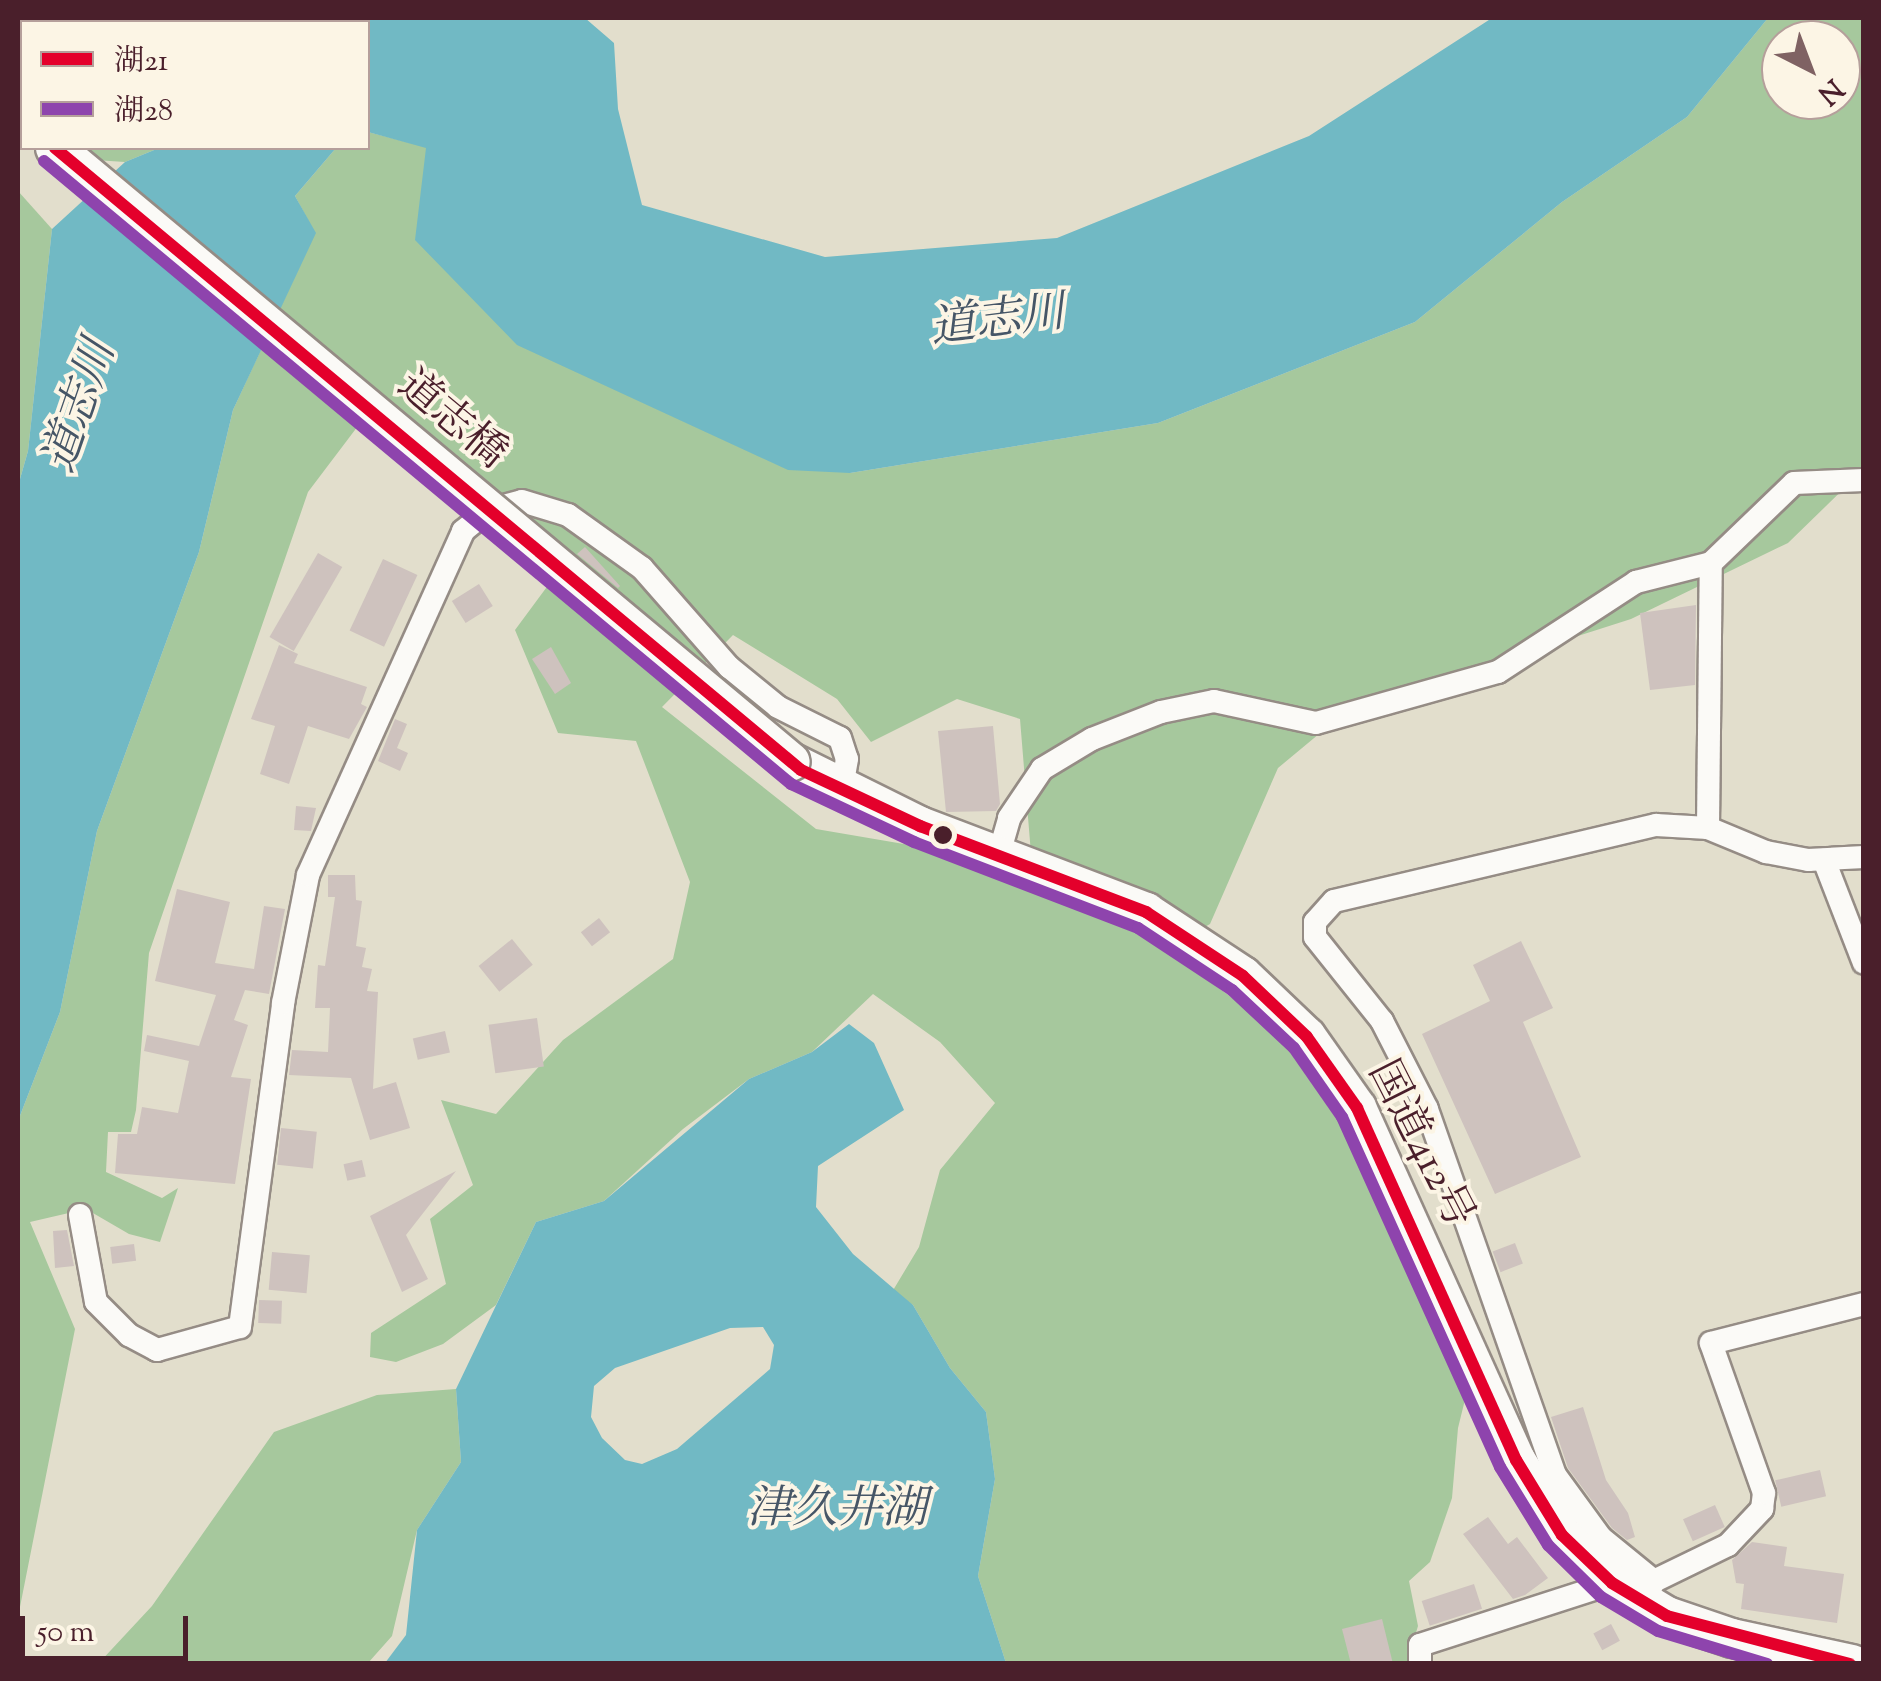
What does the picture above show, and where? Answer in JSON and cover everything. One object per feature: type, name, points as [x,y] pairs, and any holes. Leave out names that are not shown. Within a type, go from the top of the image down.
[{"type":"highway","name":"道志橋","points":[[56,150],[791,762]]},
{"type":"highway","name":"国道412号","points":[[791,762],[841,792],[1096,890],[1196,940],[1307,1037],[1374,1140],[1538,1501],[1562,1535],[1636,1589],[1732,1638],[1852,1664]]},
{"type":"street","points":[[999,854],[1009,818],[1042,769],[1092,739],[1161,712],[1214,701],[1316,723],[1342,718],[1427,687],[1498,672],[1636,582],[1712,563],[1794,483],[1864,480]]},
{"type":"street","points":[[80,1216],[96,1302],[129,1335],[157,1350],[240,1327],[283,1003],[308,875],[463,531],[489,510],[522,502],[568,515],[642,568],[729,667],[778,707],[840,738],[847,759],[841,792]]},
{"type":"street","points":[[1708,828],[1712,563]]},
{"type":"street","points":[[1636,1589],[1555,1474],[1427,1109],[1375,1011],[1315,937],[1315,922],[1334,901],[1639,827],[1708,828],[1766,852],[1824,860],[1864,857]]},
{"type":"street","points":[[1824,860],[1864,962]]},
{"type":"street","points":[[1420,1664],[1420,1644],[1636,1589],[1728,1545],[1762,1509],[1764,1493],[1711,1343],[1864,1304]]},
{"type":"green space","points":[[18,18],[194,20],[20,20],[20,62]]},
{"type":"green space","points":[[1863,18],[1863,470],[1788,543],[1631,619],[1349,709],[1278,768],[1210,924],[1166,949],[1285,1037],[1340,1099],[1477,1351],[1458,1428],[1452,1498],[1430,1562],[1409,1581],[1418,1626],[1407,1663],[1006,1663],[978,1576],[995,1479],[986,1412],[950,1368],[913,1305],[892,1292],[919,1247],[940,1170],[995,1103],[940,1042],[873,994],[812,1052],[749,1079],[683,1129],[604,1201],[536,1222],[496,1305],[443,1344],[396,1362],[370,1357],[371,1333],[446,1284],[430,1219],[473,1185],[441,1100],[496,1114],[563,1040],[673,959],[690,882],[636,741],[558,733],[515,630],[566,561],[364,418],[308,492],[149,953],[136,1110],[131,1132],[108,1132],[106,1172],[162,1198],[178,1188],[160,1242],[129,1234],[86,1209],[30,1222],[75,1329],[18,1617],[18,1121],[60,1012],[97,831],[199,552],[233,410],[315,233],[295,196],[334,150],[370,150],[370,133],[426,147],[850,473],[1158,423],[1415,322],[1562,202],[1687,117],[1761,27],[1761,120],[1861,120],[1861,20],[1766,20]],"holes":[[[733,635],[837,699],[871,742],[957,699],[1020,719],[1032,866],[816,829],[662,707]]]},
{"type":"green space","points":[[69,150],[154,150],[125,162],[80,159]]},
{"type":"green space","points":[[18,191],[52,229],[28,451],[18,486]]},
{"type":"green space","points":[[456,1389],[461,1462],[417,1530],[392,1636],[368,1663],[98,1664],[152,1606],[274,1432],[377,1395]]},
{"type":"water","name":"道志川","points":[[194,18],[585,18],[614,43],[618,109],[642,205],[825,257],[1057,238],[1309,136],[1492,18],[1768,18],[1761,20],[1761,27],[1687,117],[1562,202],[1415,322],[1158,423],[850,473],[788,470],[517,345],[415,240],[426,148],[370,133],[370,20]]},
{"type":"water","name":"道志川","points":[[154,150],[334,150],[295,196],[316,233],[233,410],[199,552],[97,831],[60,1012],[18,1121],[18,486],[28,451],[52,229],[125,162]]},
{"type":"water","name":"津久井湖","points":[[849,1024],[874,1043],[904,1110],[818,1166],[816,1207],[853,1254],[913,1305],[950,1368],[986,1412],[995,1479],[978,1576],[1006,1663],[385,1663],[406,1635],[417,1530],[461,1462],[456,1389],[536,1222],[604,1201],[749,1079],[812,1052]],"holes":[[[763,1327],[774,1345],[770,1369],[677,1449],[642,1464],[625,1460],[602,1438],[591,1417],[594,1386],[615,1368],[730,1328]]]},
{"type":"building","points":[[585,547],[620,586],[618,588],[577,554]]},
{"type":"building","points":[[318,553],[342,567],[294,651],[270,637]]},
{"type":"building","points":[[383,559],[417,575],[384,647],[350,631]]},
{"type":"building","points":[[479,584],[493,606],[466,623],[452,601]]},
{"type":"building","points":[[1696,605],[1695,685],[1650,690],[1640,613]]},
{"type":"building","points":[[279,645],[298,654],[294,663],[367,687],[361,704],[367,707],[349,739],[308,726],[289,784],[260,774],[275,726],[251,719]]},
{"type":"building","points":[[551,647],[571,683],[555,694],[532,659]]},
{"type":"building","points":[[395,719],[407,724],[397,748],[408,753],[400,771],[378,761]]},
{"type":"building","points":[[993,726],[1000,804],[996,811],[946,812],[938,731]]},
{"type":"building","points":[[296,806],[316,808],[311,831],[294,830]]},
{"type":"building","points":[[328,875],[355,875],[356,900],[362,901],[356,946],[366,948],[362,967],[372,969],[367,991],[378,992],[373,1089],[396,1082],[410,1128],[370,1140],[351,1078],[289,1075],[292,1050],[328,1052],[330,1008],[315,1008],[318,965],[325,966],[335,897],[328,897]]},
{"type":"building","points":[[177,889],[230,902],[215,963],[254,969],[264,906],[285,909],[269,994],[245,990],[234,1020],[248,1025],[231,1077],[251,1079],[235,1184],[115,1173],[118,1134],[137,1134],[142,1107],[178,1113],[189,1061],[144,1051],[147,1035],[199,1046],[216,995],[155,981]]},
{"type":"building","points":[[599,918],[610,932],[592,946],[581,932]]},
{"type":"building","points":[[512,939],[533,965],[499,992],[479,966]]},
{"type":"building","points":[[1521,941],[1553,1008],[1523,1022],[1581,1157],[1495,1194],[1422,1034],[1490,1001],[1473,965]]},
{"type":"building","points":[[537,1018],[544,1067],[495,1073],[488,1025]]},
{"type":"building","points":[[445,1031],[450,1052],[418,1060],[413,1038]]},
{"type":"building","points":[[281,1128],[317,1132],[313,1169],[277,1165]]},
{"type":"building","points":[[362,1160],[366,1177],[347,1181],[343,1164]]},
{"type":"building","points":[[456,1171],[406,1235],[428,1279],[402,1292],[370,1216]]},
{"type":"building","points":[[67,1230],[74,1266],[55,1268],[53,1231]]},
{"type":"building","points":[[1515,1243],[1523,1264],[1500,1272],[1493,1252]]},
{"type":"building","points":[[134,1244],[136,1261],[112,1264],[110,1247]]},
{"type":"building","points":[[272,1252],[310,1255],[307,1293],[269,1290]]},
{"type":"building","points":[[259,1300],[282,1301],[281,1324],[258,1323]]},
{"type":"building","points":[[1583,1407],[1606,1480],[1628,1513],[1635,1537],[1627,1540],[1612,1528],[1568,1468],[1551,1417]]},
{"type":"building","points":[[1820,1470],[1826,1496],[1781,1507],[1775,1480]]},
{"type":"building","points":[[1715,1505],[1725,1527],[1693,1541],[1683,1519]]},
{"type":"building","points":[[1488,1517],[1508,1544],[1517,1537],[1548,1578],[1525,1595],[1513,1599],[1463,1534]]},
{"type":"building","points":[[1752,1542],[1787,1547],[1784,1566],[1844,1574],[1837,1623],[1741,1609],[1744,1584],[1736,1583],[1732,1560]]},
{"type":"building","points":[[1474,1584],[1482,1609],[1430,1626],[1422,1601]]},
{"type":"building","points":[[1382,1619],[1393,1664],[1351,1664],[1342,1629]]},
{"type":"building","points":[[1611,1624],[1620,1641],[1602,1650],[1593,1633]]},
{"type":"transit line","name":"湖21","points":[[57,150],[801,770],[920,826],[1146,912],[1243,976],[1307,1037],[1357,1108],[1516,1460],[1562,1535],[1612,1583],[1667,1616],[1850,1664]]},
{"type":"transit line","name":"湖28","points":[[44,161],[791,784],[914,842],[1138,928],[1232,990],[1294,1048],[1342,1117],[1500,1467],[1548,1545],[1601,1597],[1658,1631],[1767,1664]]}]
